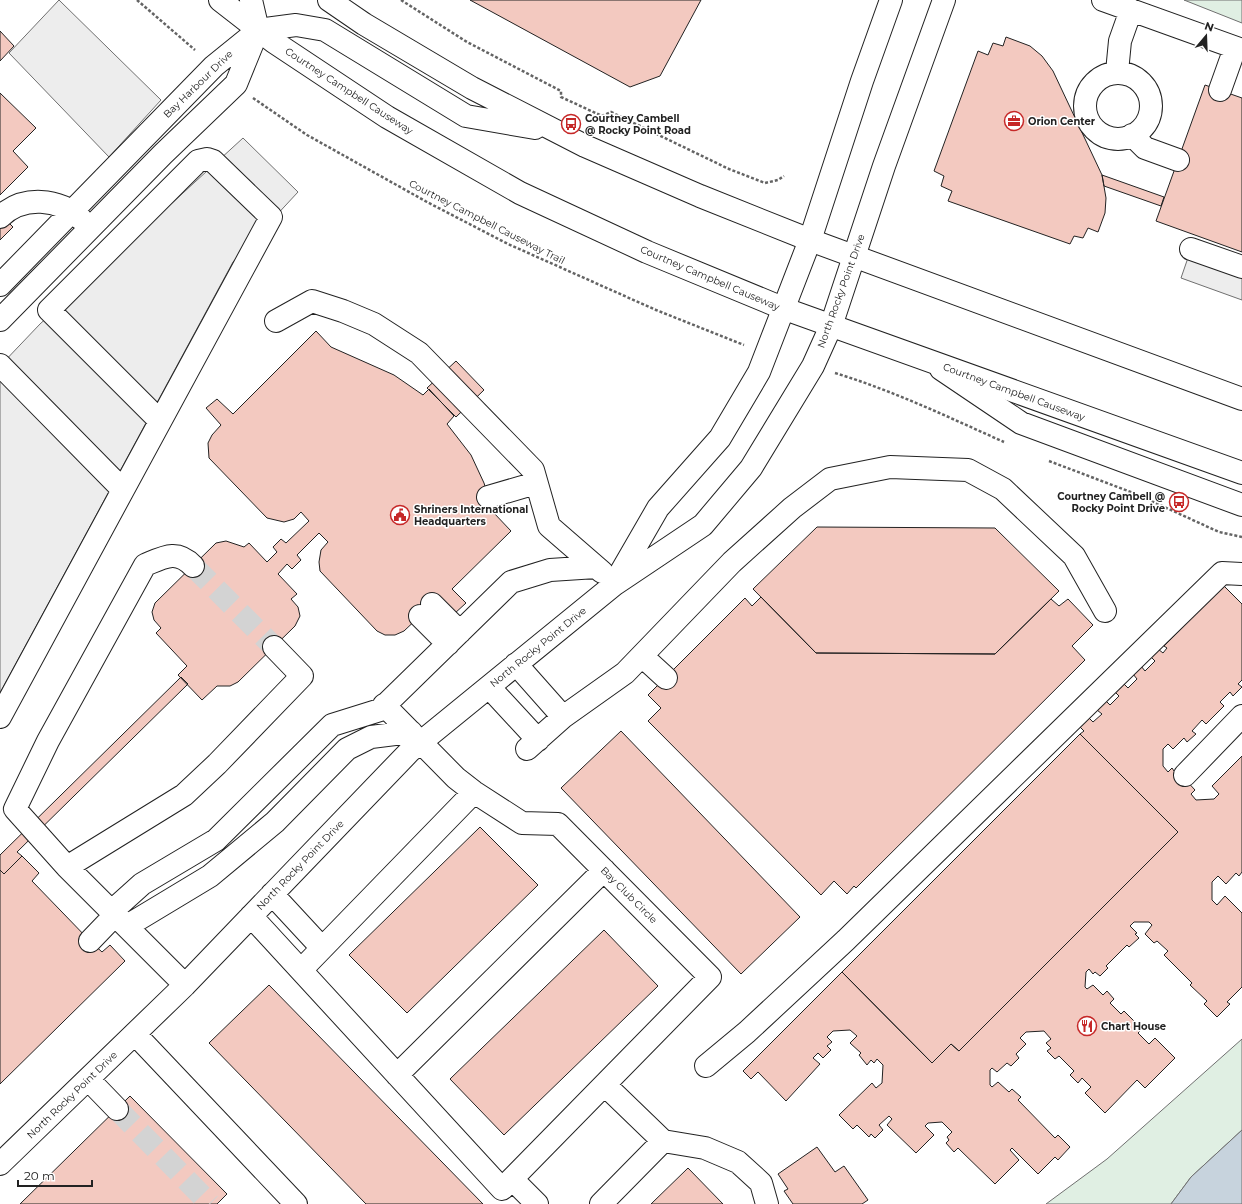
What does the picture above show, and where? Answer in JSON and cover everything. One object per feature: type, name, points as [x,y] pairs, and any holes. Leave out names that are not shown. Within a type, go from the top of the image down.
[{"type":"main road","name":"Courtney Campbell Causeway","points":[[220,0],[274,42],[387,118],[520,193],[647,252],[784,309],[1242,473]]},
{"type":"main road","points":[[251,0],[258,30],[296,25],[325,30],[466,116],[556,131]]},
{"type":"main road","points":[[329,0],[364,24],[472,88],[585,146],[700,196],[810,240],[1242,398]]},
{"type":"main road","name":"North Rocky Point Drive","points":[[615,584],[658,508],[720,438],[758,372],[810,240],[862,81],[891,0]]},
{"type":"main road","name":"North Rocky Point Drive","points":[[0,1164],[185,985],[410,751],[416,737],[489,687],[615,584],[703,525],[751,468],[813,366],[831,326],[884,166],[944,0]]},
{"type":"main road","points":[[1103,0],[1238,49],[1220,90]]},
{"type":"main road","points":[[1118,72],[1120,42],[1131,10]]},
{"type":"main road","name":"Bay Harbour Drive","points":[[0,285],[214,66],[258,30]]},
{"type":"main road","name":"Bay Harbour Drive","points":[[0,320],[163,154],[236,84],[258,30]]},
{"type":"main road","points":[[1118,72],[1137,78],[1145,85],[1150,95],[1152,105],[1150,115],[1145,126],[1126,138],[1104,136],[1094,128],[1088,119],[1085,108],[1087,96],[1091,87],[1098,79],[1107,74],[1118,72]]},
{"type":"main road","points":[[1132,135],[1145,148],[1178,160]]},
{"type":"main road","points":[[0,717],[271,217],[213,161],[207,158],[198,161],[49,310],[160,421]]},
{"type":"main road","points":[[0,217],[6,211],[23,203],[53,202],[72,210],[111,248]]},
{"type":"main road","points":[[1202,248],[1242,267]]},
{"type":"main road","points":[[276,322],[312,301],[344,311],[374,324],[419,353],[533,470],[549,526],[615,584]]},
{"type":"main road","points":[[930,361],[1021,423],[1242,505]]},
{"type":"main road","points":[[0,365],[123,490]]},
{"type":"main road","points":[[489,687],[533,744],[563,717],[625,673],[732,562],[792,508],[830,479],[890,467],[968,470],[1003,489],[1074,556],[1105,611]]},
{"type":"main road","points":[[488,497],[536,483]]},
{"type":"main road","points":[[185,985],[67,867],[16,809],[48,741],[145,565],[170,555],[186,559],[193,566]]},
{"type":"main road","points":[[90,941],[118,917],[142,884],[216,840],[332,725],[380,710],[512,582],[550,570],[596,567]]},
{"type":"main road","points":[[706,1066],[747,1032],[846,940],[1222,573],[1242,574]]},
{"type":"main road","points":[[426,610],[454,638]]},
{"type":"main road","points":[[67,867],[184,796],[302,676],[274,647]]},
{"type":"main road","points":[[642,656],[666,678]]},
{"type":"main road","points":[[516,664],[563,717]]},
{"type":"main road","name":"Bay Club Circle","points":[[384,705],[456,778],[474,792],[522,823],[558,824],[710,977],[507,1184]]},
{"type":"main road","points":[[1185,775],[1242,716]]},
{"type":"main road","points":[[118,917],[210,876],[275,822],[347,749],[371,737],[416,737]]},
{"type":"main road","points":[[301,970],[474,792]]},
{"type":"main road","points":[[397,1075],[604,870]]},
{"type":"main road","points":[[272,894],[322,948]]},
{"type":"main road","points":[[251,916],[397,1075],[507,1184],[537,1204]]},
{"type":"main road","points":[[135,1034],[296,1204]]},
{"type":"main road","points":[[88,1079],[118,1109]]},
{"type":"main road","points":[[605,1085],[663,1141],[705,1148],[738,1162],[761,1183],[767,1204]]},
{"type":"main road","points":[[601,1204],[663,1141]]},
{"type":"path","points":[[137,0],[196,50]]},
{"type":"path","points":[[401,0],[467,42],[561,91],[561,97],[602,116],[611,112],[729,169],[765,183],[778,180],[784,176]]},
{"type":"path","name":"Courtney Campbell Causeway Trail","points":[[252,97],[307,135],[427,202],[508,244],[580,278],[733,342]]},
{"type":"green space","points":[[1184,0],[1242,0],[1242,23]]},
{"type":"green space","points":[[1242,1039],[1242,1130],[1191,1177],[1171,1204],[1046,1204],[1107,1159]]},
{"type":"shaded area","points":[[59,0],[161,100],[109,157],[9,53]]},
{"type":"shaded area","points":[[243,138],[298,192],[233,262],[0,693],[0,366],[40,324]]},
{"type":"shaded area","points":[[1191,249],[1242,267],[1242,300],[1181,278]]},
{"type":"shaded area","points":[[1242,1130],[1242,1204],[1171,1204],[1191,1177]]},
{"type":"building","points":[[470,0],[701,0],[660,76],[630,87]]},
{"type":"building","points":[[0,31],[14,46],[0,61]]},
{"type":"building","name":"Orion Center","points":[[1006,37],[1030,46],[1042,56],[1053,71],[1102,175],[1106,198],[1105,213],[1098,232],[1088,228],[1083,238],[1074,236],[1070,244],[948,201],[952,191],[941,186],[944,176],[934,171],[978,51],[988,55],[993,43],[1003,46]]},
{"type":"building","points":[[1205,85],[1242,98],[1242,252],[1156,221]]},
{"type":"building","points":[[0,93],[36,128],[13,151],[28,167],[0,195]]},
{"type":"building","points":[[1102,175],[1164,197],[1161,206],[1104,186]]},
{"type":"building","points":[[0,214],[13,227],[0,240]]},
{"type":"building","name":"Shriners International Headquarters","points":[[316,331],[331,347],[394,375],[423,395],[429,389],[454,416],[447,424],[471,455],[484,483],[493,512],[511,531],[452,589],[466,603],[454,614],[439,598],[404,631],[395,635],[385,635],[377,631],[320,571],[319,562],[321,550],[328,542],[319,533],[297,555],[301,560],[292,569],[287,564],[278,574],[297,594],[291,599],[298,607],[300,616],[295,626],[238,682],[230,686],[217,686],[202,700],[178,675],[187,666],[156,633],[161,628],[154,620],[152,612],[155,603],[216,543],[226,541],[244,547],[249,543],[267,562],[277,552],[273,547],[281,539],[286,543],[309,521],[301,512],[294,519],[284,522],[267,518],[209,458],[208,443],[212,435],[221,425],[206,408],[217,399],[233,414]]},
{"type":"building","points":[[456,361],[484,390],[456,417],[427,388]]},
{"type":"building","points":[[817,527],[995,528],[1059,591],[995,654],[816,653],[753,589]]},
{"type":"building","points":[[1224,586],[1242,604],[1242,680],[1238,684],[1242,687],[1233,696],[1230,692],[1220,702],[1224,706],[1206,724],[1202,720],[1192,731],[1196,734],[1187,742],[1184,738],[1173,749],[1168,744],[1163,749],[1163,766],[1168,772],[1172,768],[1174,771],[1178,767],[1184,778],[1195,790],[1191,794],[1196,800],[1214,799],[1219,794],[1212,786],[1242,756],[1242,872],[1239,876],[1236,873],[1226,884],[1218,876],[1212,882],[1212,900],[1217,905],[1225,896],[1242,913],[1242,987],[1227,1002],[1230,1004],[1217,1017],[1204,1004],[1207,1001],[1190,985],[1192,983],[1164,955],[1168,951],[1157,941],[1154,943],[1145,934],[1152,925],[1149,922],[1134,922],[1130,926],[1137,933],[1135,934],[1139,938],[1129,947],[1127,945],[1106,966],[1108,968],[1100,976],[1095,972],[1093,974],[1089,969],[1086,972],[1085,987],[1087,989],[1093,985],[1103,995],[1107,991],[1114,999],[1110,1003],[1121,1014],[1124,1011],[1142,1029],[1138,1033],[1149,1044],[1155,1038],[1175,1058],[1145,1088],[1137,1080],[1105,1113],[1085,1093],[1091,1087],[1082,1078],[1078,1083],[1070,1075],[1074,1071],[1059,1056],[1055,1059],[1047,1051],[1051,1048],[1046,1043],[1051,1039],[1044,1031],[1026,1032],[1020,1038],[1026,1044],[1016,1054],[1019,1058],[1011,1066],[1007,1063],[997,1072],[992,1068],[990,1070],[990,1085],[992,1087],[998,1082],[1009,1092],[1012,1089],[1021,1097],[1018,1100],[1055,1138],[1058,1135],[1070,1147],[1058,1160],[1055,1157],[1038,1174],[1012,1148],[1010,1150],[1019,1160],[995,1184],[958,1148],[954,1152],[946,1143],[949,1140],[947,1137],[952,1132],[942,1122],[928,1123],[925,1126],[934,1135],[916,1153],[887,1125],[892,1119],[889,1116],[879,1125],[883,1130],[875,1138],[871,1134],[869,1137],[857,1125],[853,1129],[839,1115],[872,1083],[876,1088],[882,1083],[883,1065],[877,1059],[874,1063],[871,1060],[867,1065],[859,1055],[861,1053],[850,1043],[857,1036],[850,1030],[833,1031],[827,1037],[832,1042],[827,1046],[831,1050],[823,1058],[818,1053],[813,1058],[820,1064],[786,1101],[758,1072],[751,1079],[743,1071],[842,972],[932,1063],[951,1044],[959,1051],[1178,832],[1080,734],[1084,731],[1080,727],[1089,718],[1093,722],[1102,714],[1097,710],[1106,701],[1110,705],[1119,696],[1115,692],[1124,684],[1128,688],[1137,679],[1133,674],[1141,666],[1145,671],[1155,661],[1151,657],[1158,649],[1163,653],[1167,648],[1164,646]]},
{"type":"building","points":[[761,597],[816,653],[995,654],[1051,599],[1059,606],[1068,599],[1093,625],[1072,646],[1085,660],[856,888],[854,886],[847,894],[834,881],[821,895],[648,721],[661,708],[648,695],[745,598],[752,606]]},
{"type":"building","points":[[181,677],[188,684],[17,852],[22,856],[4,874],[0,870],[0,855]]},
{"type":"building","points":[[621,731],[800,917],[741,974],[561,788]]},
{"type":"building","points":[[1080,734],[1178,832],[959,1051],[951,1044],[932,1063],[842,972]]},
{"type":"building","points":[[480,827],[538,885],[407,1013],[349,955]]},
{"type":"building","points":[[22,856],[39,873],[32,881],[90,941],[102,952],[110,945],[125,961],[0,1084],[0,870],[4,874]]},
{"type":"building","points":[[604,930],[658,986],[504,1135],[450,1079]]},
{"type":"building","points":[[269,985],[483,1204],[366,1204],[209,1043]]},
{"type":"building","points":[[130,1096],[227,1194],[217,1204],[20,1204]]},
{"type":"building","points":[[817,1147],[835,1172],[844,1166],[868,1200],[862,1204],[793,1204],[784,1191],[788,1189],[778,1174]]},
{"type":"building","points":[[688,1168],[723,1204],[651,1204]]},
{"type":"tunnel","points":[[193,566],[274,647]]},
{"type":"tunnel","points":[[117,1109],[210,1204]]},
{"type":"place","name":"Orion Center","points":[[1014,121]]},
{"type":"place","name":"Courtney Cambell @ Rocky Point Road","points":[[571,124]]},
{"type":"place","name":"Courtney Cambell @ Rocky Point Drive","points":[[1179,502]]},
{"type":"place","name":"Shriners International Headquarters","points":[[400,515]]},
{"type":"place","name":"Chart House","points":[[1087,1026]]}]
